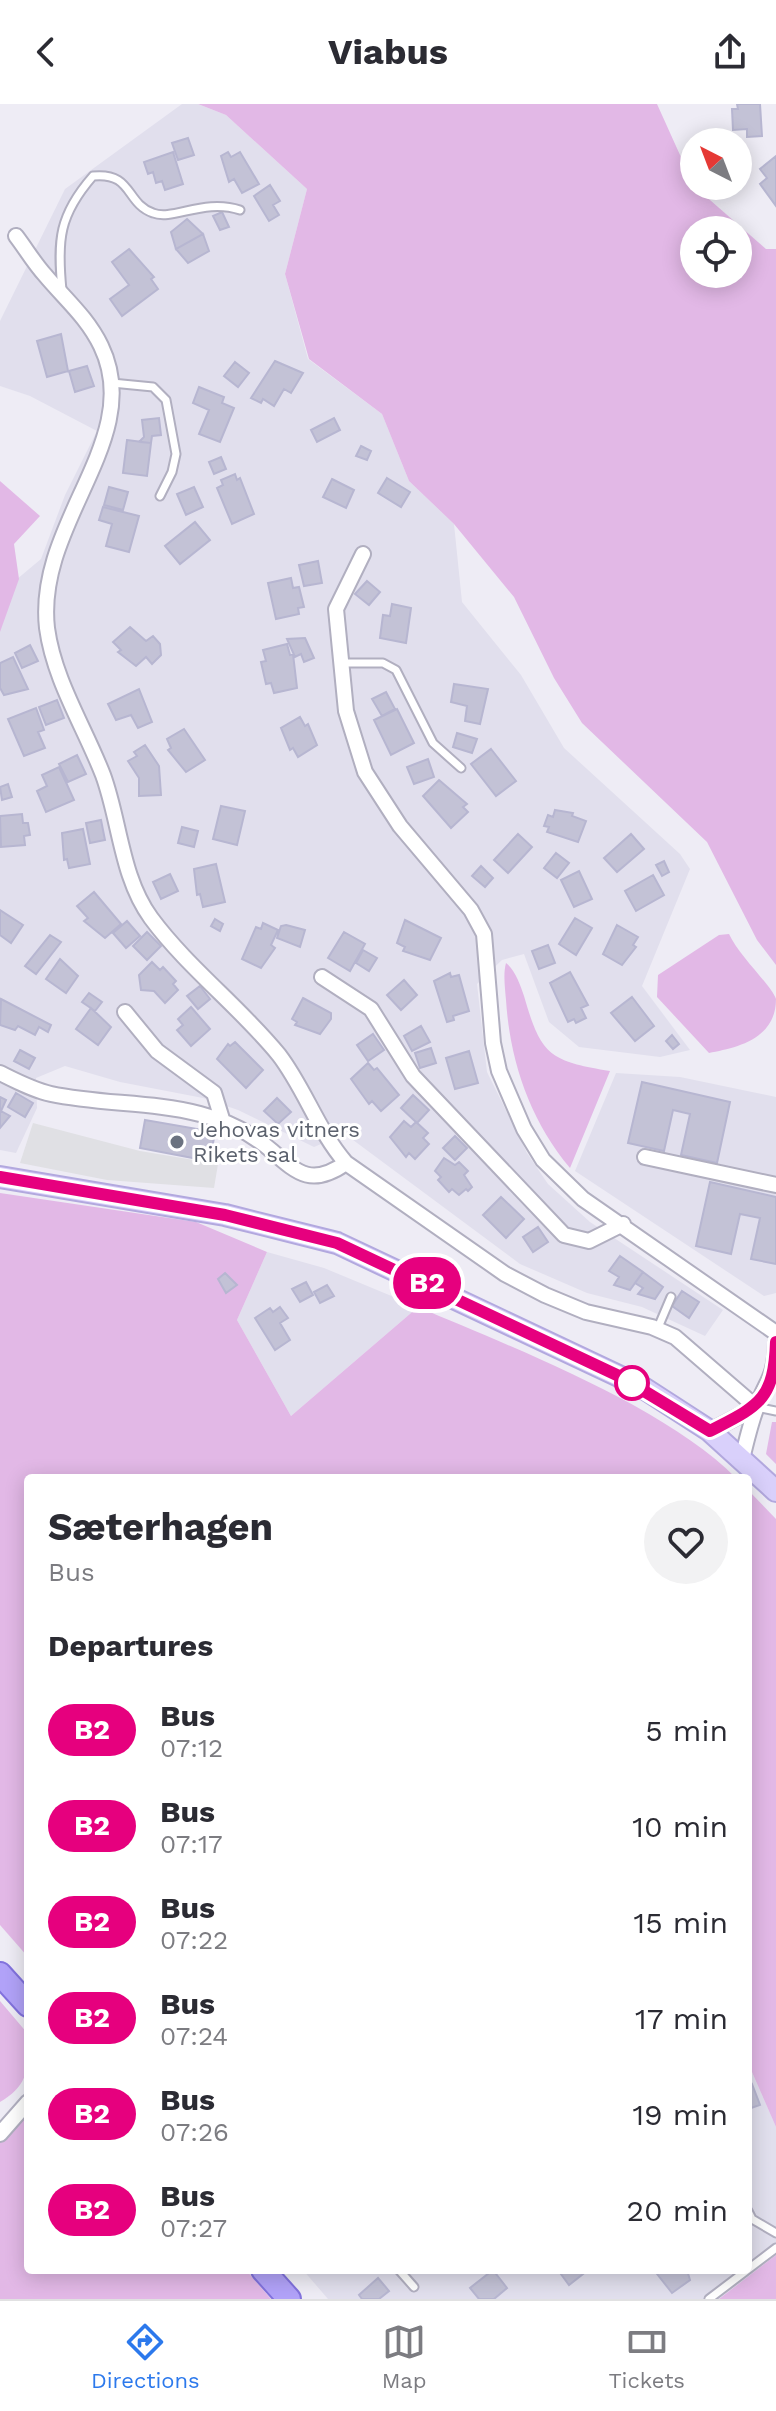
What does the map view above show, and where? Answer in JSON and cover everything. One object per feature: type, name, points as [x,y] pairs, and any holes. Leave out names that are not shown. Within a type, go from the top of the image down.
[{"type":"main road","points":[[0,1177],[225,1215],[337,1243],[628,1381],[710,1431],[776,1491]]},
{"type":"main road","points":[[0,1974],[24,2001]]},
{"type":"main road","points":[[267,2274],[289,2299]]},
{"type":"street","points":[[16,236],[102,347],[112,383],[113,413],[108,435],[56,548],[45,594],[55,664],[103,777],[125,859],[149,916],[279,1056],[346,1163],[505,1274],[586,1312],[657,1330],[695,1352],[756,1407]]},
{"type":"street","points":[[363,554],[336,609],[346,711],[365,772],[400,826],[471,910],[484,934],[499,1071],[524,1129],[559,1178],[776,1333]]},
{"type":"street","points":[[322,977],[371,1009],[413,1076],[564,1235],[589,1241],[623,1224]]},
{"type":"street","points":[[125,1012],[157,1051],[214,1093],[222,1119]]},
{"type":"street","points":[[0,1073],[48,1094],[166,1106],[222,1119],[251,1134],[296,1173],[311,1177],[346,1163]]},
{"type":"street","points":[[645,1157],[776,1185]]},
{"type":"street","points":[[742,1459],[756,1407],[771,1379],[776,1343]]},
{"type":"street","points":[[710,1431],[756,1407]]},
{"type":"street","points":[[0,2134],[24,2107]]},
{"type":"lane","points":[[62,292],[59,232],[74,198],[93,176],[110,175],[121,181],[149,212],[161,215],[207,204],[240,210]]},
{"type":"lane","points":[[112,383],[153,387],[166,400],[176,454],[172,472],[160,496]]},
{"type":"lane","points":[[339,663],[383,663],[396,670],[433,743],[461,768]]},
{"type":"lane","points":[[657,1330],[671,1297]]},
{"type":"lane","points":[[756,1407],[776,1411]]},
{"type":"lane","points":[[752,2219],[776,2233]]},
{"type":"lane","points":[[752,2266],[776,2248]]},
{"type":"lane","points":[[403,2274],[414,2287]]},
{"type":"lane","points":[[709,2299],[742,2274]]},
{"type":"shaded area","points":[[182,104],[198,104],[226,115],[307,189],[285,274],[308,359],[382,414],[409,481],[454,524],[462,602],[521,675],[564,748],[680,854],[690,869],[642,986],[690,1050],[660,1057],[579,1047],[549,1022],[524,954],[502,960],[477,984],[487,1072],[527,1153],[548,1184],[590,1222],[723,1310],[705,1336],[642,1307],[587,1293],[520,1264],[345,1134],[314,1147],[238,1110],[203,1098],[120,1082],[65,1066],[36,1078],[37,1108],[16,1153],[0,1150],[0,615],[10,585],[41,559],[65,495],[97,431],[30,396],[0,386],[0,321],[65,189]]},
{"type":"shaded area","points":[[198,104],[657,104],[680,155],[680,200],[710,200],[728,216],[680,216],[680,288],[752,288],[752,237],[766,249],[776,249],[776,965],[757,940],[707,842],[582,723],[554,678],[514,597],[454,524],[409,481],[382,414],[309,359],[285,274],[307,189],[226,115]]},
{"type":"shaded area","points":[[0,481],[40,516],[14,544],[19,579],[0,632]]},
{"type":"shaded area","points":[[729,934],[773,993],[776,999],[774,1013],[762,1033],[752,1040],[709,1053],[657,997],[658,975],[719,935]]},
{"type":"shaded area","points":[[506,963],[519,982],[536,1031],[550,1052],[573,1063],[610,1071],[570,1168],[533,1110],[517,1068],[508,1023],[504,981]]},
{"type":"shaded area","points":[[616,1073],[680,1077],[776,1097],[776,1293],[764,1296],[575,1171]]},
{"type":"shaded area","points":[[33,1123],[140,1151],[218,1164],[214,1188],[107,1180],[20,1163]]},
{"type":"shaded area","points":[[0,1193],[196,1222],[267,1252],[237,1320],[291,1416],[418,1307],[586,1380],[670,1427],[731,1474],[24,1474],[24,1952],[0,1925]]},
{"type":"shaded area","points":[[267,1252],[324,1268],[418,1307],[291,1416],[237,1320]]},
{"type":"shaded area","points":[[772,1422],[776,1422],[776,1464],[766,1454]]},
{"type":"shaded area","points":[[752,1494],[776,1519],[776,2127],[752,2072]]},
{"type":"shaded area","points":[[0,2001],[24,2029],[24,2077],[17,2088],[0,2102]]},
{"type":"shaded area","points":[[752,2072],[776,2127],[776,2255],[752,2274]]},
{"type":"shaded area","points":[[24,2115],[24,2274],[249,2274],[271,2299],[0,2299],[0,2142]]},
{"type":"shaded area","points":[[776,2255],[776,2299],[719,2299],[752,2274]]},
{"type":"shaded area","points":[[306,2274],[751,2274],[719,2299],[328,2299]]},
{"type":"building","points":[[737,104],[760,104],[762,136],[752,137],[752,128],[733,128],[732,109],[738,109]]},
{"type":"building","points":[[188,138],[194,155],[178,160],[172,143]]},
{"type":"building","points":[[173,152],[183,184],[165,190],[162,181],[156,183],[153,172],[148,174],[144,162]]},
{"type":"building","points":[[228,152],[231,157],[240,152],[259,184],[242,193],[234,179],[229,182],[221,156]]},
{"type":"building","points":[[776,156],[776,206],[760,184],[767,178],[760,169]]},
{"type":"building","points":[[270,185],[280,201],[273,205],[279,215],[269,221],[254,196]]},
{"type":"building","points":[[222,212],[229,227],[220,230],[213,216]]},
{"type":"building","points":[[187,219],[203,234],[176,249],[171,232]]},
{"type":"building","points":[[203,234],[209,251],[188,263],[176,249]]},
{"type":"building","points":[[129,249],[154,277],[151,279],[158,289],[122,316],[110,299],[129,285],[112,262]]},
{"type":"building","points":[[61,334],[68,371],[47,377],[37,341]]},
{"type":"building","points":[[275,361],[303,373],[291,393],[284,389],[274,406],[263,399],[261,403],[251,398]]},
{"type":"building","points":[[235,362],[249,373],[238,387],[224,376]]},
{"type":"building","points":[[87,366],[94,386],[75,392],[69,371]]},
{"type":"building","points":[[199,387],[224,397],[222,403],[234,408],[220,442],[199,434],[209,410],[193,403]]},
{"type":"building","points":[[159,418],[161,435],[152,436],[151,443],[139,442],[144,437],[142,420]]},
{"type":"building","points":[[334,418],[340,430],[317,442],[311,430]]},
{"type":"building","points":[[127,440],[151,443],[147,476],[123,473]]},
{"type":"building","points":[[361,446],[371,451],[367,460],[356,456]]},
{"type":"building","points":[[221,457],[226,469],[214,474],[209,462]]},
{"type":"building","points":[[235,474],[237,480],[240,478],[254,514],[232,524],[217,488],[223,485],[221,480]]},
{"type":"building","points":[[387,478],[410,492],[401,507],[378,493]]},
{"type":"building","points":[[332,479],[354,490],[346,508],[323,497]]},
{"type":"building","points":[[109,487],[128,492],[123,510],[104,505]]},
{"type":"building","points":[[194,487],[203,507],[186,515],[177,494]]},
{"type":"building","points":[[103,507],[139,516],[129,552],[106,546],[112,524],[99,520]]},
{"type":"building","points":[[195,522],[210,540],[180,564],[165,546]]},
{"type":"building","points":[[318,561],[322,583],[304,586],[299,565]]},
{"type":"building","points":[[291,578],[293,588],[299,587],[304,607],[298,608],[299,614],[276,619],[268,583]]},
{"type":"building","points":[[367,581],[380,592],[369,605],[355,594]]},
{"type":"building","points":[[392,604],[411,608],[406,643],[380,638],[383,615],[390,616]]},
{"type":"building","points":[[130,627],[146,641],[153,636],[160,644],[161,655],[152,664],[146,657],[136,666],[118,652],[121,650],[113,642]]},
{"type":"building","points":[[305,638],[314,658],[304,662],[301,654],[295,657],[287,639]]},
{"type":"building","points":[[287,644],[290,655],[293,654],[297,688],[274,693],[271,683],[266,684],[261,662],[266,661],[263,650]]},
{"type":"building","points":[[30,645],[38,661],[22,668],[15,653]]},
{"type":"building","points":[[13,657],[28,689],[4,695],[0,688],[0,663]]},
{"type":"building","points":[[454,684],[488,689],[480,724],[465,721],[467,706],[451,702]]},
{"type":"building","points":[[139,689],[152,722],[138,728],[131,715],[116,720],[108,704]]},
{"type":"building","points":[[386,692],[395,709],[382,716],[372,699]]},
{"type":"building","points":[[57,700],[64,718],[46,725],[39,707]]},
{"type":"building","points":[[36,708],[44,730],[38,732],[45,748],[24,756],[8,719]]},
{"type":"building","points":[[397,709],[414,743],[391,755],[374,720]]},
{"type":"building","points":[[300,717],[305,726],[308,724],[317,745],[298,757],[293,748],[290,750],[281,728]]},
{"type":"building","points":[[184,729],[205,760],[186,772],[168,750],[171,748],[167,739]]},
{"type":"building","points":[[457,733],[477,739],[472,753],[453,747]]},
{"type":"building","points":[[145,745],[159,766],[161,795],[139,796],[139,778],[128,761],[137,756],[134,752]]},
{"type":"building","points":[[491,749],[516,781],[496,796],[471,764]]},
{"type":"building","points":[[77,755],[86,774],[68,782],[59,764]]},
{"type":"building","points":[[428,759],[434,777],[414,784],[407,767]]},
{"type":"building","points":[[59,767],[74,800],[46,812],[37,791],[47,786],[42,775]]},
{"type":"building","points":[[439,780],[467,804],[463,807],[468,812],[451,828],[423,796]]},
{"type":"building","points":[[8,784],[12,797],[2,800],[0,787]]},
{"type":"building","points":[[221,806],[245,811],[237,845],[213,839]]},
{"type":"building","points":[[555,810],[573,813],[572,816],[586,821],[578,842],[547,832],[549,827],[544,826],[548,815],[553,817]]},
{"type":"building","points":[[22,814],[23,823],[28,823],[30,835],[24,836],[25,845],[1,847],[0,816]]},
{"type":"building","points":[[101,820],[105,840],[90,843],[86,823]]},
{"type":"building","points":[[182,827],[198,831],[194,847],[178,843]]},
{"type":"building","points":[[83,829],[90,864],[69,868],[67,859],[64,860],[62,833]]},
{"type":"building","points":[[518,834],[532,847],[508,873],[494,860]]},
{"type":"building","points":[[631,834],[644,849],[617,872],[604,858]]},
{"type":"building","points":[[556,853],[569,863],[557,878],[544,868]]},
{"type":"building","points":[[664,861],[669,872],[662,876],[656,865]]},
{"type":"building","points":[[216,864],[225,902],[203,907],[200,894],[197,895],[194,869]]},
{"type":"building","points":[[481,866],[493,878],[485,887],[472,876]]},
{"type":"building","points":[[579,871],[592,899],[574,907],[561,880]]},
{"type":"building","points":[[170,874],[178,891],[161,899],[153,882]]},
{"type":"building","points":[[653,875],[664,895],[636,911],[625,891]]},
{"type":"building","points":[[94,892],[121,924],[105,938],[84,921],[88,918],[77,906]]},
{"type":"building","points":[[0,910],[23,925],[11,943],[0,935]]},
{"type":"building","points":[[575,918],[592,928],[576,955],[559,944]]},
{"type":"building","points":[[215,919],[223,924],[220,931],[211,926]]},
{"type":"building","points":[[405,920],[441,938],[430,960],[403,951],[405,947],[397,943]]},
{"type":"building","points":[[127,921],[140,936],[126,948],[113,933]]},
{"type":"building","points":[[263,923],[278,930],[271,945],[275,948],[261,968],[242,959],[256,927],[261,929]]},
{"type":"building","points":[[617,925],[638,937],[633,945],[636,947],[622,965],[603,954]]},
{"type":"building","points":[[281,926],[305,930],[300,947],[277,938]]},
{"type":"building","points":[[147,932],[161,946],[147,960],[133,946]]},
{"type":"building","points":[[344,932],[365,944],[350,971],[328,958]]},
{"type":"building","points":[[50,935],[61,942],[36,974],[25,966]]},
{"type":"building","points":[[548,945],[555,963],[539,969],[532,951]]},
{"type":"building","points":[[363,950],[377,958],[369,971],[356,963]]},
{"type":"building","points":[[60,959],[78,976],[66,993],[46,979]]},
{"type":"building","points":[[152,962],[160,970],[163,967],[176,981],[173,984],[178,990],[165,1003],[154,991],[141,990],[139,975]]},
{"type":"building","points":[[570,972],[588,1005],[581,1008],[586,1018],[576,1023],[574,1019],[568,1022],[550,983]]},
{"type":"building","points":[[450,973],[451,977],[459,975],[469,1011],[453,1016],[454,1020],[447,1022],[434,981]]},
{"type":"building","points":[[404,980],[417,995],[401,1010],[387,995]]},
{"type":"building","points":[[200,986],[210,999],[198,1009],[187,996]]},
{"type":"building","points":[[89,993],[102,1002],[95,1011],[82,1002]]},
{"type":"building","points":[[632,997],[654,1026],[635,1041],[611,1013]]},
{"type":"building","points":[[303,998],[331,1013],[331,1019],[320,1034],[295,1025],[297,1022],[292,1019]]},
{"type":"building","points":[[1,999],[51,1025],[48,1032],[39,1027],[35,1035],[18,1026],[15,1030],[0,1025]]},
{"type":"building","points":[[191,1007],[210,1029],[191,1046],[177,1030],[183,1025],[178,1019]]},
{"type":"building","points":[[91,1008],[111,1027],[98,1045],[76,1029]]},
{"type":"building","points":[[421,1026],[430,1042],[412,1051],[404,1036]]},
{"type":"building","points":[[373,1034],[384,1050],[368,1061],[357,1045]]},
{"type":"building","points":[[672,1035],[679,1044],[673,1049],[666,1041]]},
{"type":"building","points":[[235,1042],[263,1070],[246,1088],[217,1059],[228,1044],[230,1046]]},
{"type":"building","points":[[431,1048],[436,1063],[420,1068],[415,1053]]},
{"type":"building","points":[[20,1050],[35,1058],[29,1069],[14,1061]]},
{"type":"building","points":[[469,1051],[478,1083],[455,1089],[446,1058]]},
{"type":"building","points":[[368,1063],[374,1070],[377,1068],[399,1095],[381,1111],[372,1101],[369,1104],[351,1079]]},
{"type":"building","points":[[642,1082],[730,1102],[717,1163],[681,1155],[690,1114],[673,1110],[664,1151],[628,1143]]},
{"type":"building","points":[[16,1093],[33,1103],[25,1117],[8,1107]]},
{"type":"building","points":[[413,1095],[429,1110],[417,1123],[401,1108]]},
{"type":"building","points":[[0,1097],[6,1100],[1,1111],[10,1116],[0,1128]]},
{"type":"building","points":[[277,1098],[291,1112],[278,1124],[264,1111]]},
{"type":"building","name":"Jehovas vitners Rikets sal","points":[[145,1120],[203,1130],[202,1136],[214,1138],[212,1148],[200,1146],[198,1159],[140,1148]]},
{"type":"building","points":[[404,1121],[411,1127],[416,1122],[428,1133],[423,1138],[429,1144],[415,1159],[409,1153],[406,1157],[390,1137]]},
{"type":"building","points":[[455,1136],[467,1148],[455,1160],[443,1148]]},
{"type":"building","points":[[444,1158],[455,1165],[459,1162],[468,1171],[464,1175],[472,1187],[468,1191],[466,1189],[459,1195],[452,1189],[449,1192],[438,1180],[441,1177],[435,1171]]},
{"type":"building","points":[[710,1182],[776,1197],[776,1264],[751,1259],[760,1218],[740,1214],[731,1254],[696,1246]]},
{"type":"building","points":[[501,1197],[524,1219],[506,1238],[483,1215]]},
{"type":"building","points":[[538,1227],[548,1242],[533,1252],[523,1237]]},
{"type":"building","points":[[620,1256],[643,1272],[630,1290],[614,1285],[619,1277],[609,1271]]},
{"type":"building","points":[[643,1272],[663,1287],[655,1299],[638,1294],[643,1288],[635,1283]]},
{"type":"building","points":[[225,1273],[237,1285],[226,1293],[218,1279]]},
{"type":"building","points":[[306,1282],[313,1295],[300,1302],[292,1289]]},
{"type":"building","points":[[327,1285],[334,1296],[320,1303],[314,1292]]},
{"type":"building","points":[[682,1291],[699,1302],[689,1318],[672,1306]]},
{"type":"building","points":[[280,1307],[288,1318],[280,1323],[290,1340],[275,1350],[255,1318],[270,1308],[273,1312]]},
{"type":"building","points":[[752,2084],[760,2105],[752,2108]]},
{"type":"building","points":[[488,2274],[496,2274],[507,2288],[494,2299],[479,2299],[470,2288]]},
{"type":"building","points":[[561,2274],[583,2274],[569,2285]]},
{"type":"building","points":[[657,2274],[688,2274],[690,2280],[672,2293]]},
{"type":"building","points":[[378,2278],[389,2291],[379,2299],[362,2299],[359,2295]]},
{"type":"bus line","name":"B2","points":[[0,1177],[225,1215],[337,1243],[642,1387],[710,1431],[756,1407],[768,1389],[775,1368],[776,1342]]},
{"type":"place","name":"Jehovas vitners Rikets sal","points":[[177,1142]]}]
